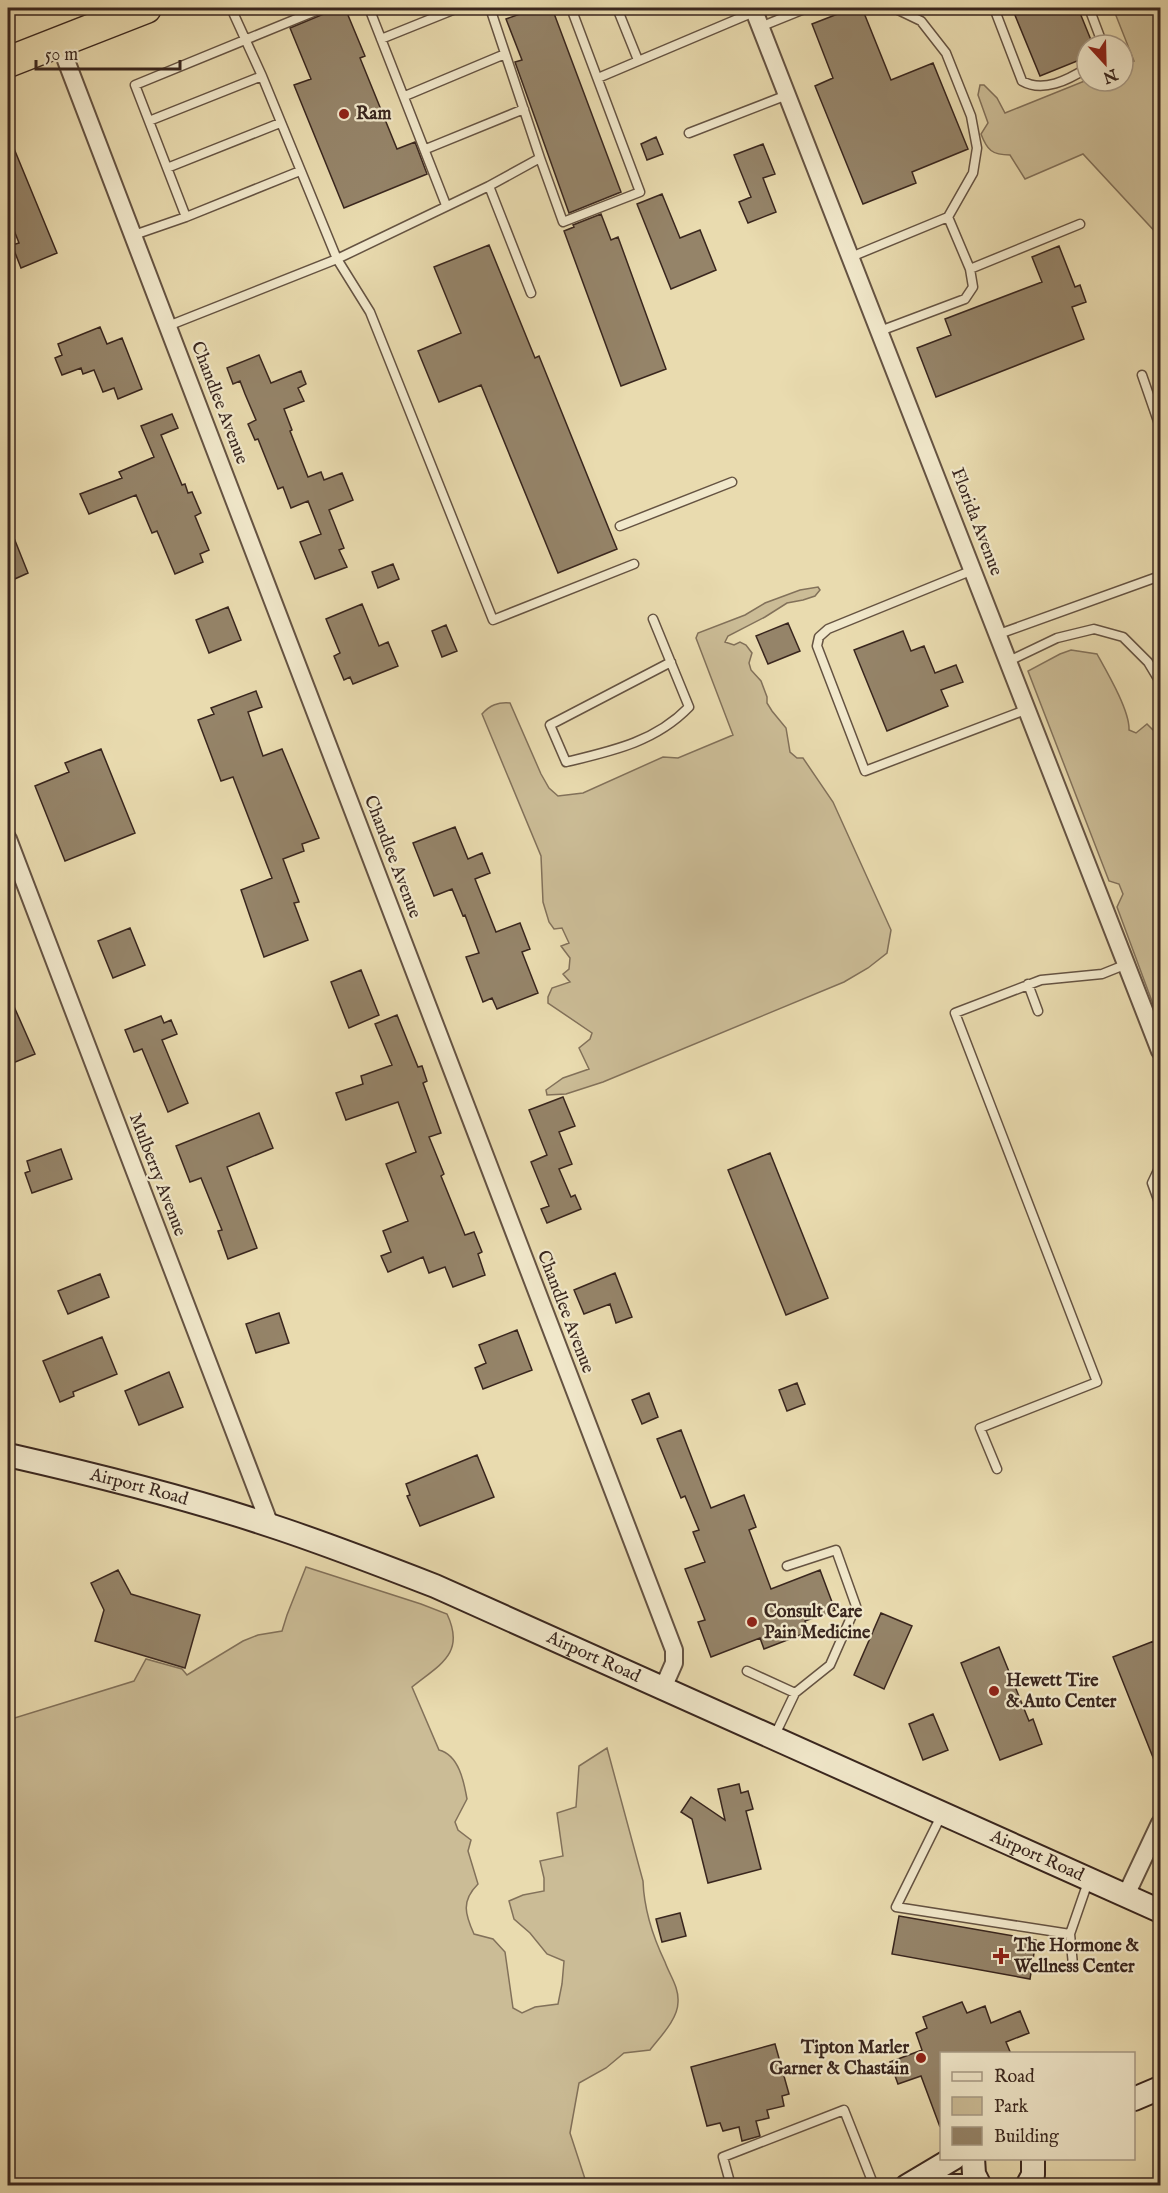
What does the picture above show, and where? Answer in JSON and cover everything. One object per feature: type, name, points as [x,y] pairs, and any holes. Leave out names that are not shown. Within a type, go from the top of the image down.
[{"type":"highway","points":[[8,62],[146,8]]},
{"type":"main road","name":"Airport Road","points":[[8,1455],[111,1480],[270,1525],[435,1586],[1161,1911]]},
{"type":"main road","points":[[1135,2099],[1161,2088]]},
{"type":"main road","points":[[907,2186],[951,2160]]},
{"type":"main road","points":[[974,2160],[974,2174],[980,2186]]},
{"type":"main road","points":[[942,2186],[968,2186]]},
{"type":"street","name":"Florida Avenue","points":[[756,16],[1161,1051]]},
{"type":"street","name":"Chandlee Avenue","points":[[59,42],[674,1650],[674,1663],[663,1688]]},
{"type":"street","name":"Mulberry Avenue","points":[[8,839],[270,1525]]},
{"type":"street","points":[[1126,1895],[1161,1823]]},
{"type":"lane","points":[[231,8],[262,76],[337,260],[370,312],[493,620],[634,564]]},
{"type":"lane","points":[[186,217],[135,85],[323,8]]},
{"type":"lane","points":[[369,8],[446,205]]},
{"type":"lane","points":[[381,39],[458,8]]},
{"type":"lane","points":[[490,8],[563,222],[640,192],[571,8]]},
{"type":"lane","points":[[617,8],[638,60]]},
{"type":"lane","points":[[598,78],[638,60],[756,16],[807,8]]},
{"type":"lane","points":[[850,257],[948,218],[973,173],[977,148],[971,116],[946,53],[921,21],[894,8]]},
{"type":"lane","points":[[994,8],[1022,81],[1033,87],[1049,86],[1075,74]]},
{"type":"lane","points":[[1089,8],[1098,33]]},
{"type":"lane","points":[[405,96],[505,54]]},
{"type":"lane","points":[[148,121],[262,76]]},
{"type":"lane","points":[[689,133],[787,95]]},
{"type":"lane","points":[[426,149],[524,109]]},
{"type":"lane","points":[[167,168],[280,123]]},
{"type":"lane","points":[[168,326],[337,260],[489,186],[540,158]]},
{"type":"lane","points":[[134,235],[186,217],[300,171]]},
{"type":"lane","points":[[489,186],[531,293]]},
{"type":"lane","points":[[880,332],[965,298],[973,287],[970,270],[948,218]]},
{"type":"lane","points":[[970,270],[1080,224]]},
{"type":"lane","points":[[1142,375],[1161,427]]},
{"type":"lane","points":[[620,526],[732,482]]},
{"type":"lane","points":[[974,570],[828,628],[819,636],[817,646],[865,771],[1028,708]]},
{"type":"lane","points":[[999,634],[1161,576]]},
{"type":"lane","points":[[653,619],[671,662],[689,706],[676,720],[648,738],[601,754],[566,762],[550,725],[671,662]]},
{"type":"lane","points":[[1010,661],[1057,638],[1094,629],[1123,637],[1148,662],[1161,682]]},
{"type":"lane","points":[[997,1469],[980,1428],[1097,1382],[955,1013],[1052,977],[1102,974],[1127,964]]},
{"type":"lane","points":[[1029,984],[1038,1011]]},
{"type":"lane","points":[[1161,1166],[1152,1183],[1161,1205]]},
{"type":"lane","points":[[774,1737],[795,1694],[830,1665],[856,1606],[836,1550],[786,1566]]},
{"type":"lane","points":[[747,1671],[795,1694]]},
{"type":"lane","points":[[942,1813],[896,1907],[1070,1934]]},
{"type":"lane","points":[[1072,1965],[1070,1934],[1089,1879]]},
{"type":"lane","points":[[731,2186],[723,2157],[844,2110],[874,2186]]},
{"type":"green space","points":[[1113,8],[1160,8],[1160,237],[1083,154],[1025,179],[1010,155],[994,153],[981,134],[988,123],[978,95],[980,85],[984,85],[997,98],[1005,113],[1075,85],[1075,93],[1135,93],[1135,33],[1123,33]]},
{"type":"green space","points":[[818,587],[820,590],[815,596],[787,603],[728,636],[725,642],[734,645],[740,642],[746,645],[752,653],[749,663],[751,670],[761,681],[767,703],[786,728],[790,752],[797,758],[803,758],[833,802],[891,930],[887,953],[868,968],[844,982],[603,1082],[566,1094],[547,1095],[546,1090],[563,1078],[589,1069],[579,1048],[590,1039],[592,1033],[548,1003],[552,988],[570,982],[563,974],[569,969],[570,958],[561,946],[569,943],[562,928],[554,929],[549,922],[543,902],[541,856],[482,714],[494,705],[510,703],[541,774],[549,788],[558,796],[583,793],[663,757],[678,758],[733,735],[696,638],[698,633],[745,615],[765,603],[800,590]]},
{"type":"green space","points":[[1071,650],[1097,654],[1122,702],[1129,730],[1136,733],[1147,724],[1158,735],[1160,1023],[1117,907],[1123,894],[1119,884],[1109,881],[1028,671]]},
{"type":"green space","points":[[306,1567],[447,1614],[452,1628],[451,1649],[440,1665],[412,1687],[439,1750],[451,1757],[462,1777],[467,1799],[455,1822],[458,1830],[471,1840],[468,1851],[478,1884],[467,1902],[468,1920],[474,1934],[493,1939],[505,1952],[513,2008],[522,2013],[535,2007],[558,2004],[564,1961],[547,1954],[530,1933],[514,1919],[509,1901],[523,1895],[544,1891],[540,1861],[563,1856],[557,1813],[576,1807],[579,1766],[607,1748],[643,1881],[650,1923],[677,1991],[678,2002],[675,2015],[668,2028],[650,2050],[624,2053],[606,2068],[579,2083],[570,2133],[587,2185],[8,2185],[8,1720],[134,1681],[146,1659],[182,1669],[187,1675],[243,1641],[258,1635],[282,1631]]},
{"type":"building","name":"Ram","points":[[338,8],[345,8],[365,56],[360,58],[397,149],[415,142],[427,174],[344,208],[294,85],[311,79],[290,28]]},
{"type":"building","points":[[537,8],[552,8],[621,192],[569,213],[515,62],[522,60],[506,19]]},
{"type":"building","points":[[853,8],[862,8],[891,80],[933,63],[968,149],[912,172],[916,183],[863,204],[815,86],[833,78],[812,24]]},
{"type":"building","points":[[1012,8],[1078,8],[1088,33],[1075,33],[1075,62],[1040,76]]},
{"type":"building","points":[[8,134],[57,253],[21,268],[12,245],[19,243],[8,215]]},
{"type":"building","points":[[656,137],[663,154],[647,160],[641,144]]},
{"type":"building","points":[[763,144],[775,174],[763,178],[776,212],[748,223],[739,202],[751,197],[734,155]]},
{"type":"building","points":[[662,194],[680,238],[700,230],[716,270],[671,289],[637,204]]},
{"type":"building","points":[[601,214],[611,240],[618,237],[666,369],[621,386],[564,231]]},
{"type":"building","points":[[489,245],[535,358],[539,356],[617,549],[558,573],[481,385],[439,402],[418,351],[461,333],[434,267]]},
{"type":"building","points":[[1059,246],[1075,287],[1080,285],[1086,302],[1072,307],[1084,339],[936,397],[917,348],[951,335],[945,319],[1042,282],[1032,257]]},
{"type":"building","points":[[100,327],[107,344],[122,338],[142,389],[118,399],[114,388],[103,392],[94,370],[83,374],[81,368],[62,375],[55,358],[62,355],[58,344]]},
{"type":"building","points":[[259,355],[271,383],[301,371],[306,384],[298,388],[304,401],[284,409],[308,477],[321,472],[324,480],[342,473],[353,500],[329,510],[344,548],[339,550],[347,567],[315,579],[300,542],[321,534],[308,501],[291,508],[283,487],[278,489],[258,439],[255,440],[248,424],[256,420],[240,381],[233,384],[227,368]]},
{"type":"building","points":[[172,414],[178,428],[161,435],[182,485],[185,484],[188,493],[192,492],[201,513],[195,516],[209,550],[200,554],[203,562],[175,574],[157,531],[152,533],[136,495],[89,514],[80,494],[122,478],[119,472],[154,457],[141,426]]},
{"type":"building","points":[[8,523],[28,573],[8,582]]},
{"type":"building","points":[[393,564],[399,579],[378,588],[372,572]]},
{"type":"building","points":[[362,604],[379,646],[388,642],[398,666],[353,684],[350,677],[344,680],[334,656],[340,653],[326,619]]},
{"type":"building","points":[[228,607],[241,640],[209,653],[196,620]]},
{"type":"building","points":[[788,623],[800,651],[768,664],[756,636]]},
{"type":"building","points":[[446,625],[457,651],[442,657],[432,631]]},
{"type":"building","points":[[903,631],[911,651],[924,646],[935,673],[956,665],[963,682],[941,690],[948,706],[887,731],[854,650]]},
{"type":"building","points":[[256,691],[262,707],[248,712],[263,756],[282,749],[319,838],[302,844],[304,851],[283,859],[299,902],[294,903],[308,940],[264,957],[241,890],[272,878],[233,777],[221,781],[198,720],[214,714],[211,708]]},
{"type":"building","points":[[101,749],[135,833],[65,861],[35,786],[69,772],[65,763]]},
{"type":"building","points":[[455,827],[468,859],[482,853],[490,873],[475,879],[496,932],[520,923],[530,949],[522,952],[538,993],[497,1009],[492,998],[483,1002],[466,957],[479,953],[465,915],[463,916],[452,889],[434,896],[413,843]]},
{"type":"building","points":[[130,928],[145,965],[113,978],[98,941]]},
{"type":"building","points":[[361,970],[379,1015],[349,1028],[331,982]]},
{"type":"building","points":[[8,993],[35,1054],[8,1065]]},
{"type":"building","points":[[397,1015],[418,1067],[422,1066],[427,1081],[423,1083],[441,1133],[429,1137],[444,1174],[441,1176],[465,1235],[474,1232],[482,1252],[478,1254],[485,1275],[453,1287],[445,1267],[429,1273],[423,1257],[388,1272],[381,1256],[391,1252],[383,1231],[408,1221],[386,1164],[416,1152],[398,1102],[346,1120],[336,1093],[363,1084],[361,1076],[392,1065],[375,1024]]},
{"type":"building","points":[[161,1016],[164,1023],[171,1020],[177,1034],[162,1040],[188,1103],[168,1112],[142,1049],[134,1052],[125,1030]]},
{"type":"building","points":[[563,1097],[575,1126],[559,1132],[572,1164],[559,1169],[571,1197],[575,1195],[581,1209],[547,1223],[541,1209],[549,1206],[531,1162],[547,1155],[529,1110]]},
{"type":"building","points":[[259,1113],[273,1148],[227,1167],[257,1248],[228,1259],[218,1231],[222,1230],[201,1178],[190,1182],[176,1146]]},
{"type":"building","points":[[61,1149],[72,1179],[32,1193],[25,1173],[30,1171],[27,1161]]},
{"type":"building","points":[[770,1153],[828,1298],[786,1315],[728,1170]]},
{"type":"building","points":[[615,1273],[632,1317],[616,1323],[610,1304],[584,1314],[574,1290]]},
{"type":"building","points":[[100,1274],[109,1297],[68,1314],[58,1291]]},
{"type":"building","points":[[279,1313],[289,1343],[256,1353],[246,1324]]},
{"type":"building","points":[[517,1330],[532,1370],[483,1389],[475,1368],[486,1363],[479,1345]]},
{"type":"building","points":[[102,1337],[117,1374],[73,1392],[74,1396],[60,1402],[43,1361]]},
{"type":"building","points":[[169,1372],[183,1407],[139,1425],[125,1391]]},
{"type":"building","points":[[797,1383],[805,1404],[787,1411],[779,1390]]},
{"type":"building","points":[[649,1393],[658,1417],[642,1424],[632,1400]]},
{"type":"building","points":[[681,1430],[711,1508],[744,1495],[756,1527],[749,1530],[771,1589],[820,1570],[835,1610],[805,1621],[808,1632],[764,1649],[760,1638],[711,1657],[698,1622],[705,1620],[685,1569],[705,1562],[693,1532],[699,1530],[685,1496],[681,1498],[657,1439]]},
{"type":"building","points":[[477,1455],[494,1497],[420,1526],[407,1496],[410,1495],[406,1484]]},
{"type":"building","points":[[118,1570],[131,1594],[200,1615],[185,1668],[95,1641],[104,1610],[91,1583]]},
{"type":"building","points":[[881,1613],[912,1626],[884,1689],[854,1675]]},
{"type":"building","points":[[1154,1641],[1161,1658],[1160,1775],[1113,1657]]},
{"type":"building","name":"Hewett Tire & Auto Center","points":[[999,1647],[1029,1721],[1033,1719],[1042,1744],[1000,1760],[961,1663]]},
{"type":"building","points":[[933,1714],[948,1750],[923,1760],[909,1724]]},
{"type":"building","points":[[739,1784],[741,1793],[748,1791],[753,1809],[746,1811],[761,1869],[708,1883],[692,1819],[681,1812],[691,1797],[725,1820],[718,1789]]},
{"type":"building","points":[[680,1913],[686,1936],[662,1942],[656,1919]]},
{"type":"building","points":[[899,1916],[1036,1940],[1030,1979],[892,1954]]},
{"type":"building","name":"Tipton Marler Garner & Chastain","points":[[962,2002],[967,2013],[985,2006],[991,2023],[1020,2011],[1029,2033],[1006,2042],[1010,2052],[940,2052],[940,2127],[921,2076],[898,2084],[890,2062],[922,2050],[916,2033],[927,2028],[923,2017]]},
{"type":"building","points":[[775,2044],[789,2094],[782,2096],[784,2106],[767,2110],[769,2118],[756,2121],[760,2136],[742,2141],[739,2127],[723,2131],[720,2123],[707,2126],[691,2067]]},
{"type":"place","name":"Ram","points":[[344,114]]},
{"type":"place","name":"Consult Care Pain Medicine","points":[[752,1622]]},
{"type":"place","name":"Hewett Tire & Auto Center","points":[[994,1691]]},
{"type":"place","name":"The Hormone & Wellness Center","points":[[1001,1956]]},
{"type":"place","name":"Tipton Marler Garner & Chastain","points":[[921,2058]]}]
